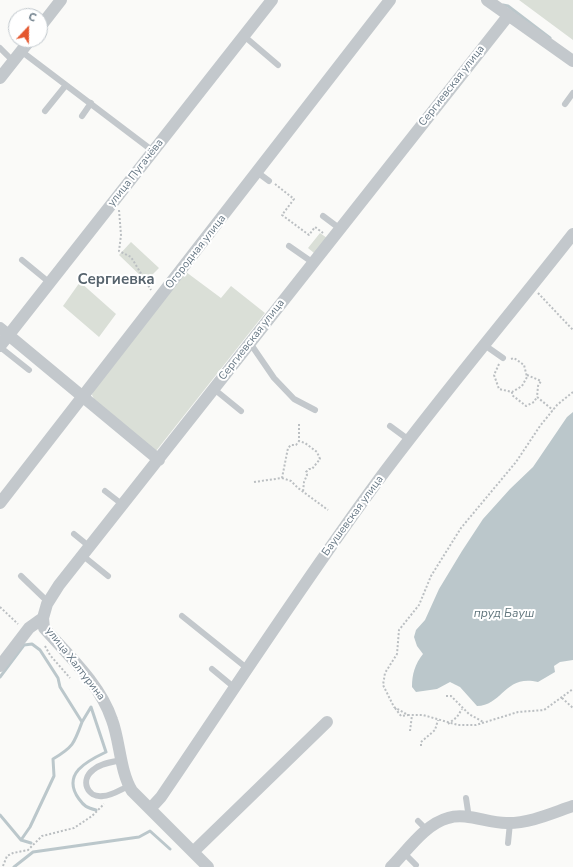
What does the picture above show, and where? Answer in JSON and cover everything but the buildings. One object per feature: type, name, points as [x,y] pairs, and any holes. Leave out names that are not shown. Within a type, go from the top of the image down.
[{"type":"street","points":[[48,17],[61,0]]},
{"type":"street","name":"улица Пугачёва","points":[[0,346],[4,332],[50,283],[272,0]]},
{"type":"street","name":"Огородная улица","points":[[0,503],[83,398],[390,0]]},
{"type":"street","points":[[487,0],[573,60]]},
{"type":"street","name":"Сергиевская улица","points":[[43,618],[48,602],[86,551],[159,460],[330,239],[508,16]]},
{"type":"street","points":[[0,78],[23,48]]},
{"type":"street","name":"Баушевская улица","points":[[150,809],[161,797],[326,554],[409,440],[483,344],[573,234]]},
{"type":"street","points":[[4,332],[159,460]]},
{"type":"street","points":[[0,666],[29,628],[43,618]]},
{"type":"street","name":"улица Халтурина","points":[[43,618],[44,628],[98,692],[106,704],[117,737],[129,786],[208,867]]},
{"type":"street","points":[[193,852],[327,722]]},
{"type":"street","points":[[391,867],[427,830],[438,822],[448,818],[469,818],[510,823],[532,820],[573,806]]},
{"type":"lane","points":[[244,36],[278,65]]},
{"type":"lane","points":[[0,48],[13,61]]},
{"type":"lane","points":[[21,51],[153,151]]},
{"type":"lane","points":[[45,111],[66,85]]},
{"type":"lane","points":[[565,104],[573,93]]},
{"type":"lane","points":[[82,116],[91,104]]},
{"type":"lane","points":[[257,172],[269,181]]},
{"type":"lane","points":[[323,216],[339,228]]},
{"type":"lane","points":[[289,246],[312,262]]},
{"type":"lane","points":[[22,260],[50,283]]},
{"type":"lane","points":[[250,343],[274,378],[294,399],[315,410]]},
{"type":"lane","points":[[483,344],[503,358]]},
{"type":"lane","points":[[0,346],[29,370]]},
{"type":"lane","points":[[214,389],[241,411]]},
{"type":"lane","points":[[390,426],[409,440]]},
{"type":"lane","points":[[105,491],[123,504]]},
{"type":"lane","points":[[74,534],[86,551],[108,576]]},
{"type":"lane","points":[[21,576],[48,602]]},
{"type":"lane","points":[[182,616],[248,669]]},
{"type":"lane","points":[[212,669],[235,688]]},
{"type":"lane","points":[[122,760],[101,765],[92,770],[88,776],[86,785],[88,792],[95,796],[105,796],[129,786]]},
{"type":"lane","points":[[466,798],[469,818]]},
{"type":"lane","points":[[418,821],[427,830]]},
{"type":"lane","points":[[508,843],[510,823]]},
{"type":"lane","points":[[404,853],[416,865]]},
{"type":"path","points":[[269,181],[283,188],[294,199],[282,215],[309,235],[315,227],[330,239]]},
{"type":"path","points":[[116,200],[121,214],[121,235],[118,251],[131,257],[158,301]]},
{"type":"path","points":[[531,286],[573,330]]},
{"type":"path","points":[[503,358],[514,358],[522,363],[526,368],[527,375],[526,381],[522,386],[512,392],[499,389],[495,380],[495,371],[503,358]]},
{"type":"path","points":[[512,392],[512,395],[526,406],[534,402],[537,397],[538,386],[541,381],[527,375]]},
{"type":"path","points":[[573,392],[553,410],[516,462],[461,528],[431,576],[419,605],[400,630],[397,654],[385,673],[383,685],[394,707],[401,716],[423,715],[448,724],[467,725],[484,723],[518,712],[544,710],[573,689]]},
{"type":"path","points":[[537,397],[553,410]]},
{"type":"path","points":[[282,478],[288,448],[291,445],[296,445],[299,441],[299,424]]},
{"type":"path","points":[[299,441],[317,452],[320,459],[312,469],[307,470],[303,492]]},
{"type":"path","points":[[254,482],[282,478],[291,481],[303,492],[328,510]]},
{"type":"path","points":[[0,607],[20,626]]},
{"type":"path","points":[[43,642],[50,655],[70,678]]},
{"type":"path","points":[[446,696],[451,696],[462,709],[484,723]]},
{"type":"path","points":[[562,698],[573,708]]},
{"type":"path","points":[[394,707],[408,715]]},
{"type":"path","points":[[448,724],[457,717],[462,709]]},
{"type":"path","points":[[410,731],[412,715]]},
{"type":"path","points":[[421,746],[421,742],[434,730],[438,720]]},
{"type":"path","points":[[0,864],[3,866],[7,856],[28,850],[42,836],[74,828],[92,816],[101,806]]},
{"type":"shaded area","points":[[519,0],[573,0],[573,40]]},
{"type":"shaded area","points":[[320,233],[327,238],[314,253],[308,248]]},
{"type":"shaded area","points":[[131,242],[159,268],[146,281],[119,255]]},
{"type":"shaded area","points":[[186,272],[221,298],[231,286],[265,313],[156,451],[94,399],[92,395],[93,390]]},
{"type":"shaded area","points":[[80,282],[116,314],[99,337],[63,306]]},
{"type":"water","name":"пруд Бауш","points":[[573,412],[573,660],[560,662],[554,666],[555,672],[538,682],[518,682],[493,701],[477,706],[460,687],[450,682],[437,689],[416,692],[412,687],[413,673],[423,654],[417,646],[414,637],[416,630],[425,620],[439,589],[483,519],[510,489],[533,467],[567,417]]},
{"type":"waterway","points":[[503,5],[508,6],[550,38]]},
{"type":"waterway","points":[[0,677],[24,645],[32,644],[40,650],[58,678],[60,687],[82,722],[75,740],[69,748],[53,759],[54,776],[30,827],[21,840],[31,843]]},
{"type":"waterway","points":[[82,722],[91,707],[106,752],[84,764],[75,776],[73,782],[74,790],[79,799],[86,806],[96,810]]},
{"type":"waterway","points":[[0,815],[21,840]]},
{"type":"waterway","points":[[14,867],[33,852],[139,837],[150,831],[170,849]]},
{"type":"district","name":"Сергиевка","points":[[116,280]]}]
